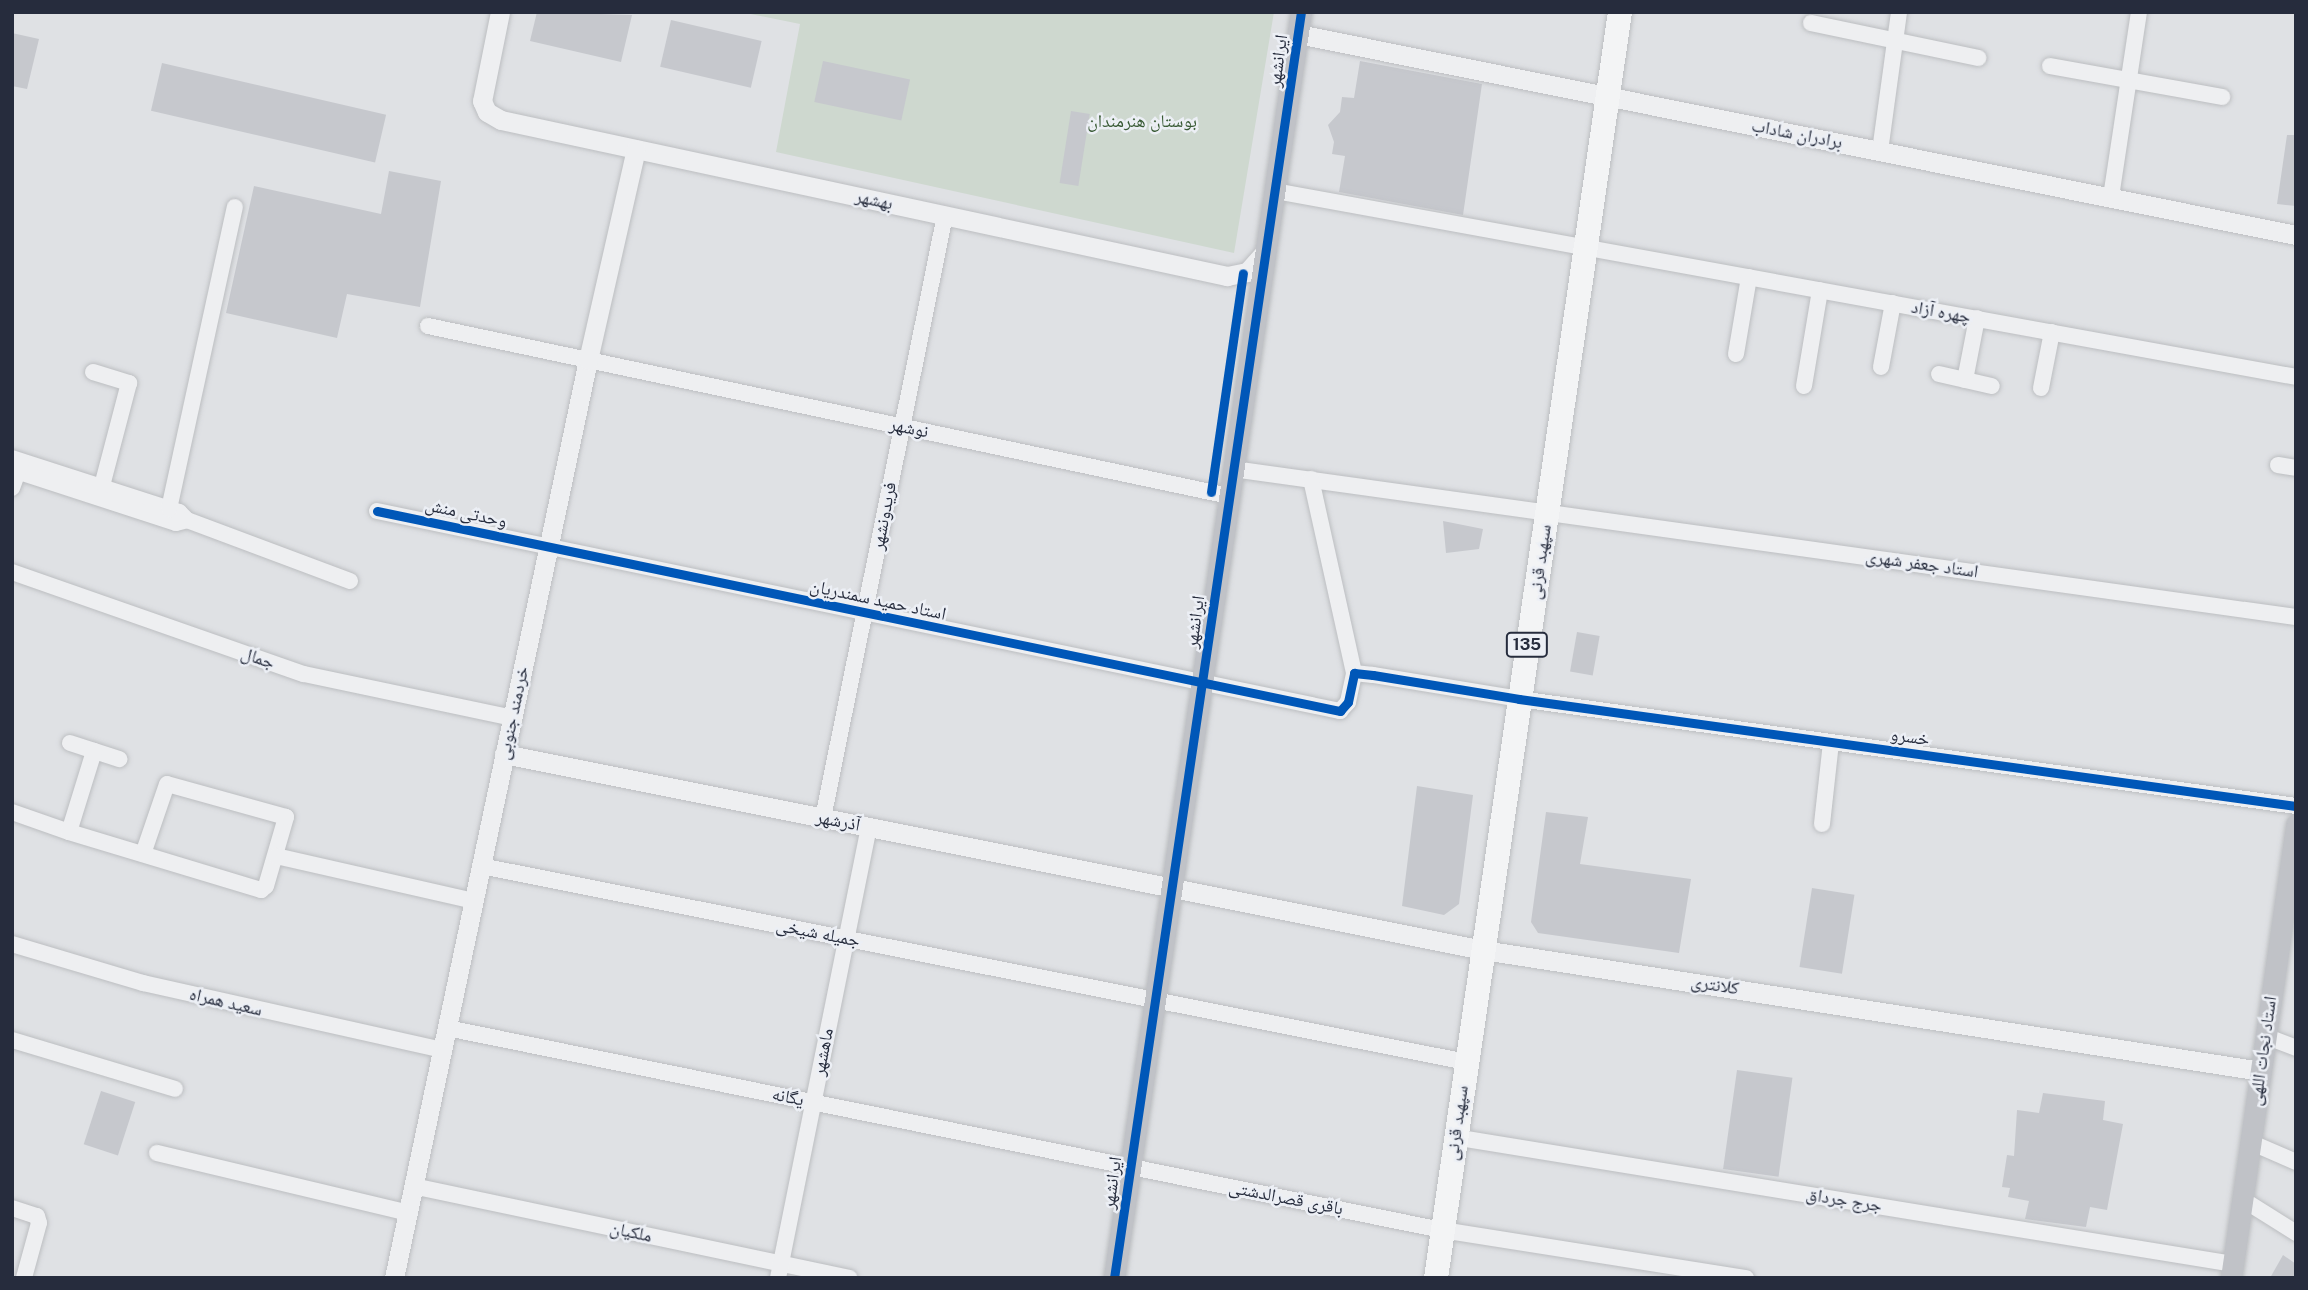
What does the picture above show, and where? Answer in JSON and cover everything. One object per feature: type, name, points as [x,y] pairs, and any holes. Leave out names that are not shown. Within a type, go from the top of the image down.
[{"type":"main road","name":"ایرانشهر","points":[[1114,1278],[1301,12]]},
{"type":"main road","name":"سپهبد قرنی","points":[[1436,1278],[1454,1137],[1620,12]]},
{"type":"main road","name":"استاد نجات اللهی","points":[[2232,1271],[2295,838]]},
{"type":"street","name":"بهشهر","points":[[500,12],[482,101],[487,112],[501,120],[1227,276],[1247,272],[1266,251]]},
{"type":"street","points":[[1880,151],[1899,12]]},
{"type":"street","points":[[2110,197],[2139,12]]},
{"type":"street","points":[[1811,23],[1978,58]]},
{"type":"street","name":"برادران شاداب","points":[[1298,34],[2296,235]]},
{"type":"street","points":[[2050,66],[2222,97]]},
{"type":"street","name":"خردمند جنوبی","points":[[394,1278],[588,360],[636,149]]},
{"type":"street","name":"چهره آزاد","points":[[1275,191],[2296,377]]},
{"type":"street","points":[[169,509],[235,207]]},
{"type":"street","name":"فریدونشهر","points":[[823,818],[945,215]]},
{"type":"street","points":[[1736,354],[1749,276]]},
{"type":"street","points":[[1804,386],[1820,290]]},
{"type":"street","points":[[1881,367],[1893,303]]},
{"type":"street","points":[[1965,380],[1977,318]]},
{"type":"street","name":"نوشهر","points":[[428,326],[1229,496]]},
{"type":"street","points":[[2041,388],[2052,332]]},
{"type":"street","points":[[93,372],[128,383],[102,486]]},
{"type":"street","points":[[1939,374],[1992,386]]},
{"type":"street","points":[[16,465],[176,523],[187,520]]},
{"type":"street","points":[[16,465],[102,486],[179,512],[187,520],[350,581]]},
{"type":"street","points":[[12,488],[16,465]]},
{"type":"street","points":[[2278,465],[2296,468]]},
{"type":"street","name":"استاد جعفر شهری","points":[[1233,469],[2296,617]]},
{"type":"street","points":[[1311,479],[1354,673]]},
{"type":"street","name":"وحدتی منش","points":[[377,511],[548,547]]},
{"type":"street","name":"استاد حمید سمندریان","points":[[548,547],[1340,711],[1348,702],[1354,673]]},
{"type":"street","name":"جمال","points":[[12,572],[304,674],[512,718]]},
{"type":"street","name":"خسرو","points":[[1354,673],[1519,699],[2296,806]]},
{"type":"street","points":[[1822,824],[1831,742]]},
{"type":"street","points":[[70,743],[119,758]]},
{"type":"street","points":[[69,832],[94,751]]},
{"type":"street","name":"آذرشهر","points":[[504,754],[1172,887]]},
{"type":"street","points":[[12,812],[69,832],[261,890],[266,886],[286,823],[284,815],[167,784],[143,854]]},
{"type":"street","name":"ماهشهر","points":[[780,1271],[869,827]]},
{"type":"street","points":[[276,856],[474,901]]},
{"type":"street","name":"جمیله شیخی","points":[[481,866],[1466,1062]]},
{"type":"street","name":"کلانتری","points":[[1172,887],[1483,950],[2260,1071]]},
{"type":"street","name":"سعید همراه","points":[[12,944],[142,983],[442,1050]]},
{"type":"street","name":"یگانه","points":[[447,1028],[1130,1167]]},
{"type":"street","points":[[2265,1037],[2296,1048]]},
{"type":"street","points":[[12,1040],[175,1089]]},
{"type":"street","name":"جرج جرداق","points":[[1454,1137],[2232,1271]]},
{"type":"street","points":[[2250,1142],[2296,1161]]},
{"type":"street","points":[[157,1153],[408,1213]]},
{"type":"street","name":"باقری قصرالدشتی","points":[[1130,1167],[1442,1230],[1746,1278]]},
{"type":"street","name":"ملکیان","points":[[413,1186],[780,1271],[849,1278]]},
{"type":"street","points":[[2242,1199],[2296,1233]]},
{"type":"street","points":[[12,1208],[37,1216],[39,1223],[24,1278]]},
{"type":"green space","name":"بوستان هنرمندان","points":[[741,12],[1274,12],[1234,253],[776,152],[800,24]]},
{"type":"building","points":[[537,12],[632,15],[621,62],[530,41]]},
{"type":"building","points":[[671,20],[762,41],[751,88],[660,67]]},
{"type":"building","points":[[12,33],[39,39],[27,89],[12,86]]},
{"type":"building","points":[[823,61],[910,80],[901,121],[814,102]]},
{"type":"building","points":[[1360,61],[1482,84],[1463,215],[1339,192],[1345,156],[1332,154],[1334,142],[1328,125],[1340,112],[1342,97],[1354,98]]},
{"type":"building","points":[[162,63],[386,115],[375,162],[151,111]]},
{"type":"building","points":[[1071,111],[1090,114],[1078,186],[1060,183]]},
{"type":"building","points":[[2287,135],[2296,135],[2296,206],[2277,204]]},
{"type":"building","points":[[389,171],[441,181],[420,307],[347,294],[337,338],[226,313],[254,186],[381,214]]},
{"type":"building","points":[[1443,521],[1483,529],[1479,549],[1446,553]]},
{"type":"building","points":[[1577,632],[1600,636],[1593,675],[1570,671]]},
{"type":"building","points":[[1417,786],[1473,795],[1459,904],[1444,915],[1402,906]]},
{"type":"building","points":[[1546,812],[1588,817],[1580,864],[1691,879],[1679,953],[1538,933],[1531,922]]},
{"type":"building","points":[[1812,888],[1854,895],[1842,974],[1799,967]]},
{"type":"building","points":[[1737,1070],[1792,1078],[1779,1177],[1723,1169]]},
{"type":"building","points":[[101,1091],[135,1102],[118,1155],[84,1144]]},
{"type":"building","points":[[2043,1093],[2105,1101],[2103,1120],[2123,1124],[2107,1210],[2090,1207],[2086,1227],[2025,1219],[2029,1201],[2008,1197],[2010,1188],[2002,1187],[2007,1155],[2014,1156],[2017,1110],[2039,1113]]},
{"type":"building","points":[[2283,1255],[2296,1264],[2296,1278],[2270,1278]]},
{"type":"cycle path","points":[[1114,1278],[1301,12]]},
{"type":"cycle path","points":[[1211,492],[1243,273]]},
{"type":"cycle path","points":[[377,511],[1340,711],[1348,702],[1354,673],[1519,699],[2296,806]]}]
